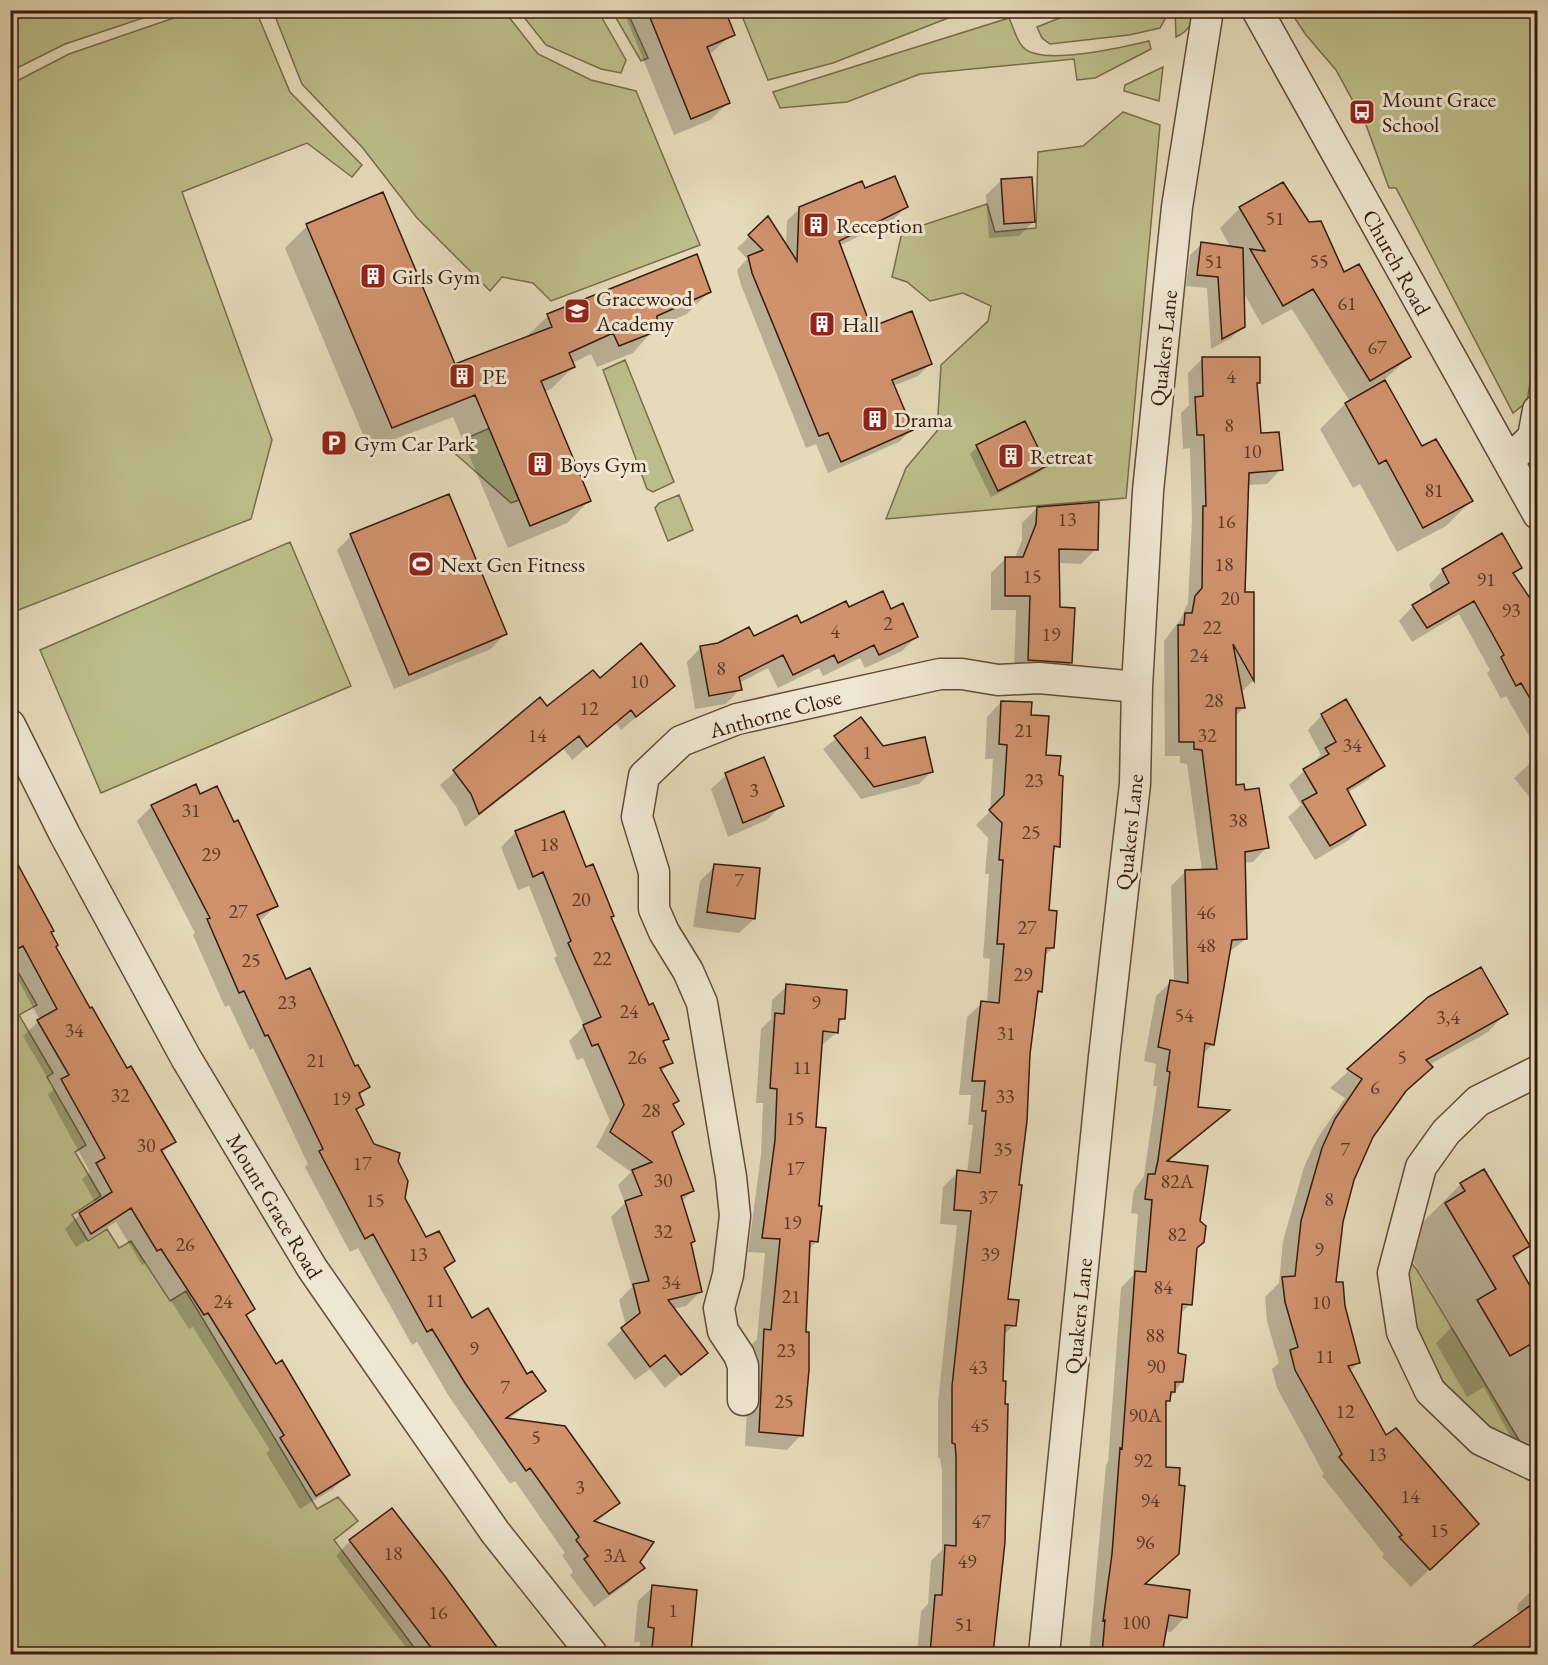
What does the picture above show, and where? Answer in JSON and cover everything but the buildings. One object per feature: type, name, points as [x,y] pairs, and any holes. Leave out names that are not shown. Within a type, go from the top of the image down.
[{"type":"street","name":"Quakers Lane","points":[[1044,1654],[1104,1057],[1135,784],[1137,687],[1148,492],[1172,252],[1208,10]]},
{"type":"street","name":"Church Road","points":[[1257,10],[1538,514]]},
{"type":"street","points":[[1509,461],[1533,437],[1538,410]]},
{"type":"street","name":"Anthorne Close","points":[[742,1400],[743,1366],[740,1355],[723,1331],[719,1308],[728,1275],[735,1216],[731,1177],[702,1003],[688,971],[663,932],[654,909],[654,872],[637,817],[644,776],[681,741],[737,719],[940,674],[962,674],[998,680],[1039,678],[1137,687]]},
{"type":"street","name":"Mount Grace Road","points":[[10,725],[66,835],[186,1058],[312,1268],[495,1532],[592,1654]]},
{"type":"street","points":[[1538,1071],[1478,1101],[1446,1132],[1421,1167],[1394,1273],[1402,1332],[1430,1391],[1481,1440],[1538,1467]]},
{"type":"green space","points":[[11,10],[164,11],[65,44],[11,71]]},
{"type":"green space","points":[[194,11],[256,11],[290,92],[362,165],[352,177],[307,143],[182,192],[272,440],[251,519],[11,613],[11,84],[69,54]]},
{"type":"green space","points":[[273,11],[504,11],[538,54],[591,80],[636,91],[700,245],[551,301],[533,283],[502,277],[490,291],[417,218],[362,147],[302,84]]},
{"type":"green space","points":[[519,11],[598,11],[626,60],[621,73],[601,69],[546,45]]},
{"type":"green space","points":[[612,11],[627,11],[648,58],[641,61]]},
{"type":"green space","points":[[740,11],[966,11],[833,63],[768,80]]},
{"type":"green space","points":[[1071,11],[1166,11],[1166,17],[1160,28],[1129,35],[1050,44],[1042,38],[1037,27],[1070,14]]},
{"type":"green space","points":[[1175,11],[1197,11],[1189,27],[1176,37]]},
{"type":"green space","points":[[1290,11],[1537,11],[1537,337],[1527,402],[1513,413],[1396,188],[1389,188],[1365,122],[1370,119],[1360,100],[1354,103],[1336,70],[1306,35]]},
{"type":"green space","points":[[1009,18],[1023,47],[1033,53],[1083,54],[1149,41],[1151,49],[1095,78],[1077,80],[1074,59],[920,74],[847,102],[780,108],[773,92]]},
{"type":"green space","points":[[1163,67],[1159,101],[1124,91],[1125,85]]},
{"type":"green space","points":[[1123,112],[1160,125],[1126,498],[886,519],[906,468],[937,431],[941,365],[988,321],[991,306],[963,293],[930,301],[907,282],[892,277],[902,232],[987,204],[995,232],[1036,228],[1038,152],[1083,146]]},
{"type":"green space","points":[[625,360],[674,482],[653,492],[647,489],[603,370]]},
{"type":"green space","points":[[490,428],[519,500],[511,503],[451,450],[457,442]]},
{"type":"green space","points":[[679,495],[693,530],[668,541],[655,508],[659,503]]},
{"type":"green space","points":[[290,542],[351,686],[101,793],[40,650]]},
{"type":"green space","points":[[10,958],[37,1005],[19,1015],[53,1073],[47,1077],[86,1145],[75,1152],[101,1196],[72,1215],[88,1241],[107,1229],[119,1248],[131,1241],[170,1301],[186,1291],[317,1509],[338,1497],[358,1521],[334,1540],[419,1654],[11,1654]]},
{"type":"green space","points":[[1407,1257],[1529,1457],[1501,1441],[1441,1384],[1412,1327]]},
{"type":"place","name":"Mount Grace School","points":[[1362,112]]},
{"type":"place","name":"Reception","points":[[816,225]]},
{"type":"place","name":"Girls Gym","points":[[373,276]]},
{"type":"place","name":"Gracewood Academy","points":[[577,311]]},
{"type":"place","name":"Hall","points":[[822,324]]},
{"type":"place","name":"PE","points":[[462,376]]},
{"type":"place","name":"Drama","points":[[875,419]]},
{"type":"place","name":"Gym Car Park","points":[[334,443]]},
{"type":"place","name":"Retreat","points":[[1011,456]]},
{"type":"place","name":"Boys Gym","points":[[540,464]]},
{"type":"place","name":"Next Gen Fitness","points":[[421,564]]}]
